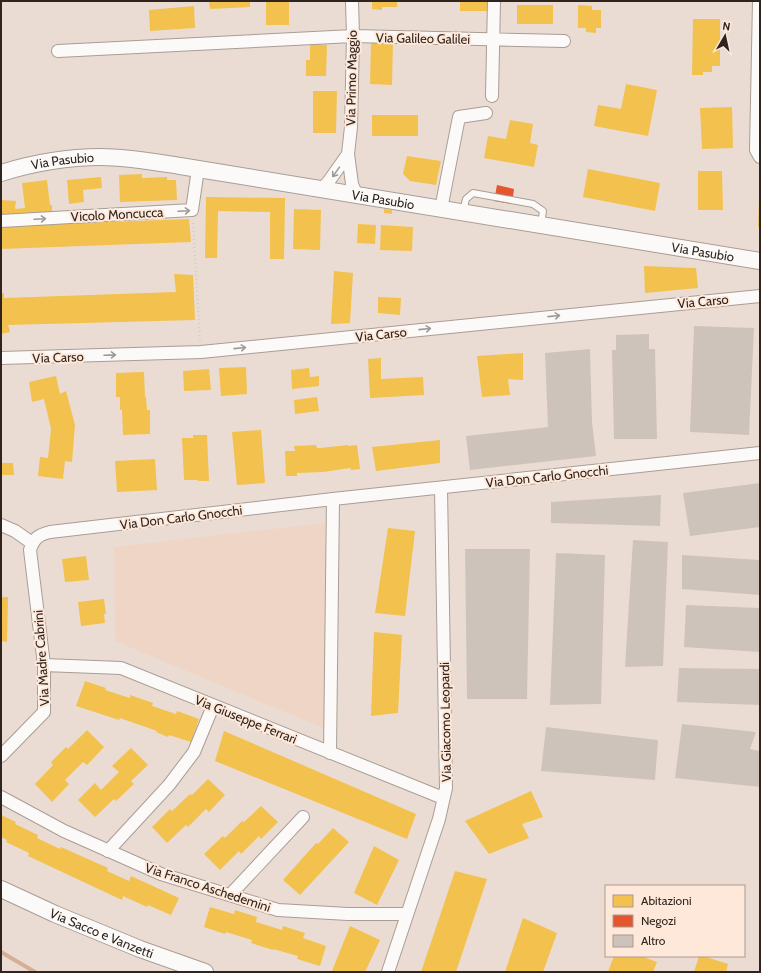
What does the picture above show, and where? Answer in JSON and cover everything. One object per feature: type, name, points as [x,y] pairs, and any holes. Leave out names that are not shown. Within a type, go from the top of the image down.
[{"type":"street","name":"Via Primo Maggio","points":[[352,1],[353,36],[351,127],[348,154],[352,184],[356,194]]},
{"type":"street","points":[[492,96],[494,1]]},
{"type":"street","points":[[759,1],[756,150],[760,157]]},
{"type":"street","name":"Via Galileo Galilei","points":[[58,51],[353,36],[564,41]]},
{"type":"street","points":[[441,209],[459,117],[486,113]]},
{"type":"street","name":"Via Primo Maggio","points":[[322,189],[348,154]]},
{"type":"street","name":"Via Pasubio","points":[[3,172],[35,163],[66,159],[100,157],[119,158],[356,194],[541,226],[760,261]]},
{"type":"street","points":[[192,210],[198,169]]},
{"type":"street","name":"Vicolo Moncucca","points":[[1,221],[192,210]]},
{"type":"street","name":"Via Carso","points":[[1,358],[201,352],[760,296]]},
{"type":"street","name":"Via Don Carlo Gnocchi","points":[[32,543],[41,534],[50,532],[333,499],[760,454]]},
{"type":"street","name":"Via Giacomo Leopardi","points":[[388,972],[438,819],[446,788],[441,488]]},
{"type":"street","points":[[330,753],[333,499]]},
{"type":"street","points":[[1,525],[15,531],[32,543]]},
{"type":"street","name":"Via Madre Cabrini","points":[[1,756],[44,712],[44,665],[35,585],[30,558],[32,543]]},
{"type":"street","name":"Via Giuseppe Ferrari","points":[[44,665],[122,668],[444,798]]},
{"type":"street","points":[[108,851],[169,785],[194,752],[213,706]]},
{"type":"street","name":"Via Franco Aschedemini","points":[[1,797],[64,831],[160,874],[278,910],[348,914],[407,914]]},
{"type":"street","points":[[230,895],[303,817]]},
{"type":"street","name":"Via Sacco e Vanzetti","points":[[1,888],[55,914],[112,938],[205,972]]},
{"type":"path","points":[[192,210],[201,352]]},
{"type":"shaded area","points":[[325,523],[328,730],[115,641],[114,547]]},
{"type":"building: Abitazioni","points":[[209,1],[250,1],[250,7],[210,9]]},
{"type":"building: Abitazioni","points":[[266,1],[289,1],[289,25],[266,25]]},
{"type":"building: Abitazioni","points":[[372,1],[397,1],[397,7],[382,7],[382,10],[372,9]]},
{"type":"building: Abitazioni","points":[[460,1],[488,1],[487,11],[460,11]]},
{"type":"building: Abitazioni","points":[[517,5],[553,5],[553,24],[517,24]]},
{"type":"building: Abitazioni","points":[[578,5],[592,6],[592,10],[601,10],[601,28],[596,28],[596,33],[586,32],[586,28],[578,28]]},
{"type":"building: Abitazioni","points":[[194,6],[195,28],[150,31],[149,10]]},
{"type":"building: Abitazioni","points":[[693,19],[720,19],[720,66],[712,66],[712,72],[703,72],[703,75],[692,75]]},
{"type":"building: Abitazioni","points":[[371,42],[393,42],[392,85],[370,84]]},
{"type":"building: Abitazioni","points":[[310,44],[327,45],[326,76],[306,76],[306,60],[310,60]]},
{"type":"building: Abitazioni","points":[[626,84],[657,90],[648,136],[594,126],[598,105],[621,109]]},
{"type":"building: Abitazioni","points":[[313,91],[337,91],[336,133],[313,133]]},
{"type":"building: Abitazioni","points":[[732,107],[733,148],[702,149],[700,108]]},
{"type":"building: Abitazioni","points":[[372,115],[418,115],[418,136],[372,136]]},
{"type":"building: Abitazioni","points":[[510,120],[533,124],[530,143],[538,145],[534,167],[484,158],[488,136],[506,139]]},
{"type":"building: Abitazioni","points":[[407,156],[441,161],[436,185],[410,181],[403,174]]},
{"type":"building: Abitazioni","points":[[588,169],[660,183],[655,211],[583,197]]},
{"type":"building: Abitazioni","points":[[698,171],[722,171],[723,210],[698,210]]},
{"type":"building: Abitazioni","points":[[142,174],[142,178],[167,177],[167,180],[176,180],[177,200],[120,202],[119,175]]},
{"type":"building: Abitazioni","points":[[101,177],[102,188],[83,190],[84,202],[69,204],[67,180]]},
{"type":"building: Abitazioni","points":[[47,180],[50,205],[52,205],[52,218],[1,217],[1,200],[16,201],[15,209],[25,208],[22,183]]},
{"type":"building: Abitazioni","points":[[206,197],[285,198],[284,259],[270,259],[270,212],[218,211],[217,258],[205,258]]},
{"type":"building: Abitazioni","points":[[759,199],[760,227],[758,227]]},
{"type":"building: Abitazioni","points":[[294,209],[321,210],[320,250],[293,249]]},
{"type":"building: Abitazioni","points":[[384,209],[392,210],[392,214],[384,213]]},
{"type":"building: Abitazioni","points":[[189,219],[191,242],[1,249],[1,226]]},
{"type":"building: Abitazioni","points":[[358,224],[376,225],[375,244],[357,243]]},
{"type":"building: Abitazioni","points":[[381,225],[413,227],[412,251],[380,250]]},
{"type":"building: Abitazioni","points":[[644,266],[696,268],[698,288],[645,293]]},
{"type":"building: Abitazioni","points":[[334,271],[353,273],[350,323],[331,324]]},
{"type":"building: Abitazioni","points":[[174,274],[193,275],[195,320],[8,325],[10,332],[1,334],[1,294],[4,293],[4,298],[176,292]]},
{"type":"building: Abitazioni","points":[[378,297],[401,298],[400,315],[378,313]]},
{"type":"building: Abitazioni","points":[[523,353],[523,380],[508,379],[510,395],[482,397],[477,356]]},
{"type":"building: Abitazioni","points":[[381,358],[381,379],[423,377],[424,395],[370,398],[368,359]]},
{"type":"building: Abitazioni","points":[[246,367],[247,394],[221,396],[219,368]]},
{"type":"building: Abitazioni","points":[[309,368],[310,377],[319,376],[319,386],[292,389],[291,370]]},
{"type":"building: Abitazioni","points":[[209,369],[211,390],[184,391],[183,371]]},
{"type":"building: Abitazioni","points":[[144,372],[147,410],[150,410],[150,434],[123,435],[120,397],[116,397],[116,373]]},
{"type":"building: Abitazioni","points":[[56,376],[60,394],[66,391],[75,425],[72,462],[65,461],[63,479],[38,476],[40,457],[48,458],[51,429],[44,399],[32,402],[29,382]]},
{"type":"building: Abitazioni","points":[[317,397],[319,411],[295,414],[294,400]]},
{"type":"building: Abitazioni","points":[[261,430],[265,483],[237,485],[232,432]]},
{"type":"building: Abitazioni","points":[[193,435],[207,435],[209,481],[184,480],[182,438],[193,438]]},
{"type":"building: Abitazioni","points":[[440,440],[440,463],[376,471],[372,447]]},
{"type":"building: Abitazioni","points":[[316,445],[317,448],[320,448],[357,445],[360,469],[351,470],[350,468],[323,472],[297,473],[297,476],[286,476],[285,451],[295,451],[294,446]]},
{"type":"building: Abitazioni","points":[[155,459],[157,490],[117,492],[115,461]]},
{"type":"building: Abitazioni","points":[[1,463],[13,463],[14,475],[1,475]]},
{"type":"building: Abitazioni","points":[[388,528],[415,531],[405,616],[375,613]]},
{"type":"building: Abitazioni","points":[[86,556],[89,580],[65,582],[62,559]]},
{"type":"building: Abitazioni","points":[[1,597],[8,597],[7,642],[1,641]]},
{"type":"building: Abitazioni","points":[[104,599],[106,614],[104,614],[105,623],[81,626],[78,602]]},
{"type":"building: Abitazioni","points":[[374,632],[402,635],[398,713],[371,716]]},
{"type":"building: Abitazioni","points":[[85,681],[106,688],[105,690],[130,698],[130,695],[153,703],[152,706],[176,714],[177,711],[199,719],[191,742],[169,735],[168,737],[156,732],[157,731],[120,718],[119,720],[76,706]]},
{"type":"building: Abitazioni","points":[[87,730],[104,747],[87,765],[83,762],[65,780],[69,784],[52,802],[35,784],[53,765],[51,762],[66,747],[68,749]]},
{"type":"building: Abitazioni","points":[[224,731],[416,814],[407,839],[215,761]]},
{"type":"building: Abitazioni","points":[[131,748],[148,765],[131,781],[134,784],[116,801],[114,799],[95,817],[78,800],[95,783],[101,790],[119,772],[112,766]]},
{"type":"building: Abitazioni","points":[[208,779],[225,795],[209,812],[206,809],[188,827],[186,825],[167,843],[152,827],[170,809],[172,811],[190,794],[192,795]]},
{"type":"building: Abitazioni","points":[[531,791],[543,817],[522,824],[529,838],[489,854],[465,821]]},
{"type":"building: Abitazioni","points":[[261,806],[278,822],[261,839],[259,836],[241,854],[239,851],[220,870],[204,854],[223,836],[225,838],[242,821],[244,822]]},
{"type":"building: Abitazioni","points":[[1,815],[16,822],[15,824],[38,835],[37,838],[108,868],[107,871],[129,881],[131,876],[179,898],[171,915],[148,905],[147,907],[123,896],[122,900],[28,856],[29,853],[6,842],[7,840],[1,837]]},
{"type":"building: Abitazioni","points":[[333,828],[349,842],[300,895],[283,880],[316,843],[318,844]]},
{"type":"building: Abitazioni","points":[[374,846],[399,860],[377,905],[354,893]]},
{"type":"building: Abitazioni","points":[[455,871],[487,879],[456,972],[421,972]]},
{"type":"building: Abitazioni","points":[[210,907],[234,914],[235,910],[257,917],[256,922],[282,930],[283,926],[305,933],[303,938],[326,946],[320,966],[297,959],[298,956],[251,943],[252,940],[226,932],[225,934],[204,927]]},
{"type":"building: Abitazioni","points":[[523,918],[557,933],[543,972],[505,972]]},
{"type":"building: Abitazioni","points":[[350,926],[380,940],[365,972],[334,972],[332,971]]},
{"type":"building: Abitazioni","points":[[614,957],[644,957],[657,962],[653,972],[608,972]]},
{"type":"building: Abitazioni","points":[[699,957],[706,957],[728,964],[726,972],[694,972]]},
{"type":"building: Negozi","points":[[497,185],[514,189],[512,204],[494,201]]},
{"type":"building: Altro","points":[[694,326],[754,328],[749,435],[690,432]]},
{"type":"building: Altro","points":[[649,334],[649,349],[655,349],[657,439],[614,439],[612,350],[616,350],[616,335]]},
{"type":"building: Altro","points":[[590,349],[592,422],[596,456],[470,470],[466,436],[548,427],[545,353]]},
{"type":"building: Altro","points":[[760,483],[760,527],[690,536],[683,493]]},
{"type":"building: Altro","points":[[661,495],[660,526],[551,523],[551,502]]},
{"type":"building: Altro","points":[[633,540],[668,542],[663,666],[625,667]]},
{"type":"building: Altro","points":[[465,549],[530,549],[527,699],[467,699]]},
{"type":"building: Altro","points":[[556,553],[605,555],[601,704],[550,705]]},
{"type":"building: Altro","points":[[682,555],[760,560],[760,595],[682,589]]},
{"type":"building: Altro","points":[[686,605],[760,608],[760,652],[684,647]]},
{"type":"building: Altro","points":[[679,668],[760,669],[760,705],[677,702]]},
{"type":"building: Altro","points":[[682,724],[756,732],[750,749],[760,751],[760,787],[675,778]]},
{"type":"building: Altro","points":[[546,727],[658,740],[655,780],[541,771]]},
{"type":"waterway","points":[[1,952],[35,972]]}]
